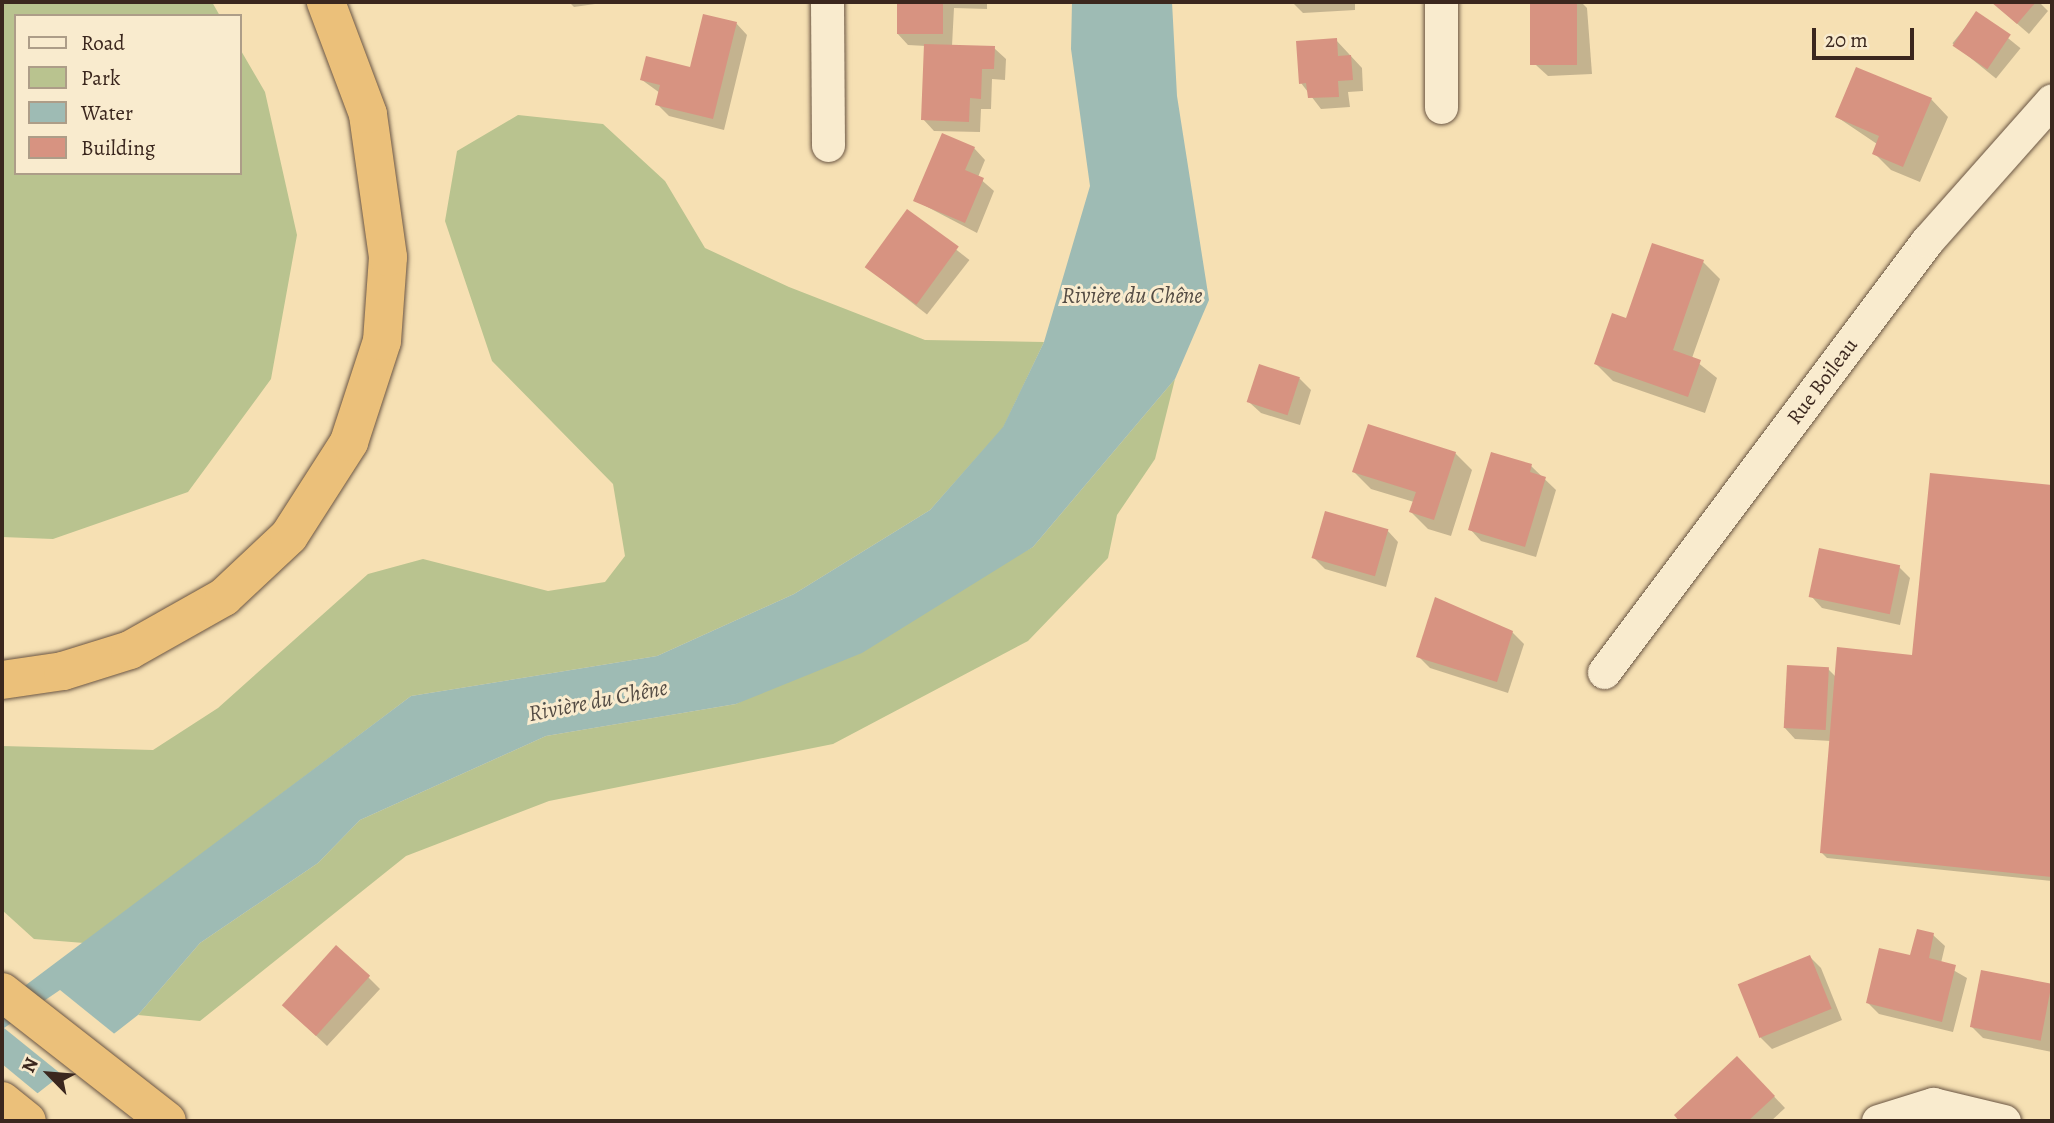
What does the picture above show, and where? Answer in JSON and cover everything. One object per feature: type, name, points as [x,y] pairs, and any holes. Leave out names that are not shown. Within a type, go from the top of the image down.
[{"type":"highway","points":[[2,680],[63,671],[130,650],[224,597],[302,520],[349,442],[383,341],[388,257],[368,114],[326,2]]},
{"type":"highway","points":[[14,1002],[98,1070],[167,1121]]},
{"type":"highway","points":[[2,1101],[27,1121]]},
{"type":"street","points":[[827,2],[828,145]]},
{"type":"street","points":[[1441,2],[1441,107]]},
{"type":"street","name":"Rue Boileau","points":[[1604,673],[1927,242],[2052,100]]},
{"type":"street","points":[[1878,1121],[1933,1104],[2004,1121]]},
{"type":"green space","points":[[2,2],[212,2],[219,14],[14,14],[14,175],[242,175],[242,52],[265,92],[297,235],[271,379],[188,492],[53,539],[2,537]]},
{"type":"green space","points":[[518,115],[603,124],[665,181],[705,248],[789,287],[925,340],[1044,342],[1003,428],[930,510],[794,594],[657,656],[411,696],[84,943],[34,939],[2,910],[2,746],[153,750],[218,708],[368,574],[423,559],[548,591],[605,582],[625,556],[613,484],[492,361],[445,221],[457,151]]},
{"type":"green space","points":[[1175,379],[1155,459],[1117,515],[1108,558],[1028,641],[833,744],[549,801],[406,856],[200,1021],[138,1015],[200,943],[318,863],[360,820],[546,736],[736,704],[1033,547]]},
{"type":"water","name":"Rivière du Chêne","points":[[1072,2],[1172,2],[1177,96],[1209,300],[1175,379],[1033,547],[862,653],[736,704],[546,736],[360,820],[318,863],[200,943],[138,1015],[2,1121],[2,1003],[411,696],[657,656],[794,594],[930,510],[1003,427],[1044,342],[1090,186],[1071,49]]},
{"type":"pier","points":[[60,990],[117,1036],[66,1078],[4,1028]]},
{"type":"pier","points":[[2,1064],[42,1097],[12,1121],[2,1121]]},
{"type":"building","points":[[897,2],[943,2],[943,34],[897,34]]},
{"type":"building","points":[[1530,2],[1577,2],[1577,65],[1530,65]]},
{"type":"building","points":[[1991,2],[2036,2],[2017,24]]},
{"type":"building","points":[[1976,11],[2011,34],[1987,69],[1953,46]]},
{"type":"building","points":[[703,14],[737,22],[713,119],[655,105],[660,85],[640,80],[646,56],[690,67]]},
{"type":"building","points":[[1337,38],[1338,56],[1351,55],[1353,80],[1338,81],[1339,97],[1308,98],[1306,83],[1299,84],[1296,41]]},
{"type":"building","points":[[924,44],[995,46],[994,69],[982,69],[981,99],[970,98],[969,122],[921,120]]},
{"type":"building","points":[[1856,67],[1932,98],[1903,167],[1872,154],[1879,136],[1835,117]]},
{"type":"building","points":[[942,133],[975,147],[965,170],[984,178],[965,223],[913,201]]},
{"type":"building","points":[[907,209],[959,247],[916,305],[865,267]]},
{"type":"building","points":[[1652,243],[1704,260],[1673,350],[1701,360],[1688,397],[1594,364],[1612,313],[1626,318]]},
{"type":"building","points":[[1259,364],[1300,377],[1288,415],[1247,402]]},
{"type":"building","points":[[1368,424],[1456,452],[1434,520],[1409,512],[1416,492],[1352,472]]},
{"type":"building","points":[[1491,452],[1532,464],[1530,472],[1546,477],[1525,547],[1468,530]]},
{"type":"building","points":[[1930,473],[2052,485],[2052,877],[1820,853],[1837,647],[1912,655]]},
{"type":"building","points":[[1325,511],[1388,529],[1375,576],[1311,558]]},
{"type":"building","points":[[1819,548],[1900,565],[1890,614],[1809,597]]},
{"type":"building","points":[[1435,597],[1513,631],[1497,682],[1416,657]]},
{"type":"building","points":[[1787,665],[1829,667],[1826,730],[1784,728]]},
{"type":"building","points":[[1917,929],[1934,933],[1929,958],[1956,965],[1942,1022],[1866,1003],[1879,948],[1910,955]]},
{"type":"building","points":[[336,945],[370,976],[316,1036],[282,1005]]},
{"type":"building","points":[[1810,955],[1832,1009],[1759,1038],[1738,984]]},
{"type":"building","points":[[1981,970],[2052,984],[2041,1041],[1970,1027]]},
{"type":"building","points":[[1737,1056],[1775,1096],[1748,1121],[1679,1121],[1674,1115]]}]
